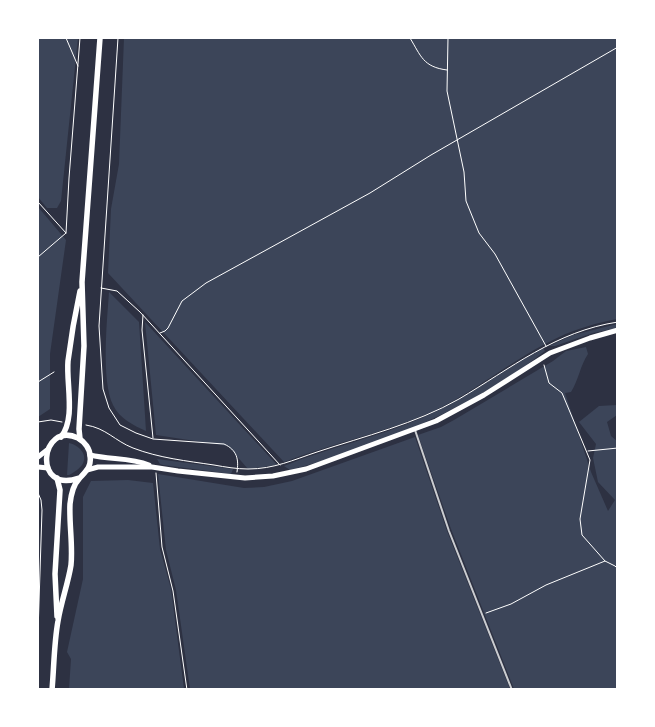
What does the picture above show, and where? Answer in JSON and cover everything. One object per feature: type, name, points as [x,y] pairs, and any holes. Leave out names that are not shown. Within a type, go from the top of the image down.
[{"type":"main road","points":[[80,439],[79,424],[84,346],[82,282],[100,38]]},
{"type":"main road","points":[[61,437],[66,429],[70,404],[67,382],[68,361],[82,282]]},
{"type":"main road","points":[[87,470],[98,467],[154,467],[235,478],[259,478],[287,474],[325,463],[436,421],[484,395],[550,353],[618,330]]},
{"type":"main road","points":[[38,457],[55,440],[71,436],[80,439],[90,454],[90,465],[72,490],[71,565],[58,621],[52,690]]},
{"type":"main road","points":[[47,450],[46,461],[48,468],[57,478],[60,490],[55,574],[58,621]]},
{"type":"main road","points":[[90,454],[103,458],[136,460],[154,467]]},
{"type":"main road","points":[[38,467],[48,468]]},
{"type":"main road","points":[[57,478],[67,481],[79,478]]},
{"type":"lane","points":[[415,430],[449,531],[512,690]]},
{"type":"path","points":[[66,38],[78,67]]},
{"type":"path","points":[[38,257],[66,234],[80,38]]},
{"type":"path","points":[[118,38],[99,326],[103,388],[109,408],[120,425],[136,433],[153,439],[224,444],[232,448],[238,462],[235,478]]},
{"type":"path","points":[[410,38],[421,56],[432,68],[447,70]]},
{"type":"path","points":[[448,38],[447,91],[464,172],[466,201],[479,233],[495,254],[550,353]]},
{"type":"path","points":[[160,333],[168,328],[182,302],[206,284],[370,193],[618,47]]},
{"type":"path","points":[[38,202],[66,234]]},
{"type":"path","points":[[101,288],[117,291],[143,315],[281,465],[287,474]]},
{"type":"path","points":[[143,315],[142,330],[153,439]]},
{"type":"path","points":[[79,424],[100,428],[121,443],[160,456],[237,469],[281,465],[384,431],[432,412],[460,398],[546,346],[578,332],[618,322]]},
{"type":"path","points":[[543,357],[545,373],[549,383],[562,393],[590,460],[580,519],[582,535],[605,561],[618,569]]},
{"type":"path","points":[[38,382],[54,372]]},
{"type":"path","points":[[38,422],[51,420],[67,422]]},
{"type":"path","points":[[587,451],[618,448]]},
{"type":"path","points":[[154,467],[162,547],[173,591],[187,690]]},
{"type":"path","points":[[38,493],[42,510],[38,633]]},
{"type":"path","points":[[483,615],[511,604],[546,585],[605,561]]},
{"type":"shaded area","points":[[38,38],[78,38],[61,201],[57,208],[47,208],[38,197]]},
{"type":"shaded area","points":[[124,38],[617,38],[617,319],[580,328],[543,345],[449,404],[432,412],[396,426],[284,462],[108,273],[111,209],[119,164]]},
{"type":"shaded area","points":[[38,207],[66,240],[50,354],[50,409],[38,417]]},
{"type":"shaded area","points":[[109,292],[139,322],[146,431],[132,424],[119,414],[109,394],[106,366],[106,334]]},
{"type":"shaded area","points":[[145,322],[277,465],[248,469],[228,446],[156,435]]},
{"type":"shaded area","points":[[617,324],[617,328],[593,333],[555,346],[549,346],[573,335]]},
{"type":"shaded area","points":[[586,347],[588,354],[574,387],[571,392],[565,393],[591,472],[608,511],[615,500],[598,482],[593,458],[596,444],[579,422],[599,406],[617,405],[617,415],[607,422],[611,436],[618,442],[617,689],[514,689],[451,529],[418,435],[454,420],[553,361],[566,351]]},
{"type":"shaded area","points":[[543,348],[545,351],[487,390],[423,423],[323,461],[290,470],[284,466],[424,417],[455,401]]},
{"type":"shaded area","points":[[415,437],[447,531],[510,689],[190,689],[176,590],[166,550],[158,474],[244,488],[264,487],[292,481]]},
{"type":"shaded area","points":[[69,443],[82,451],[84,461],[81,466],[67,475]]},
{"type":"shaded area","points":[[157,459],[233,469],[231,474],[163,465]]},
{"type":"shaded area","points":[[128,480],[153,483],[160,549],[171,589],[184,689],[69,689],[71,659],[67,652],[83,579],[83,497],[91,481]]}]
